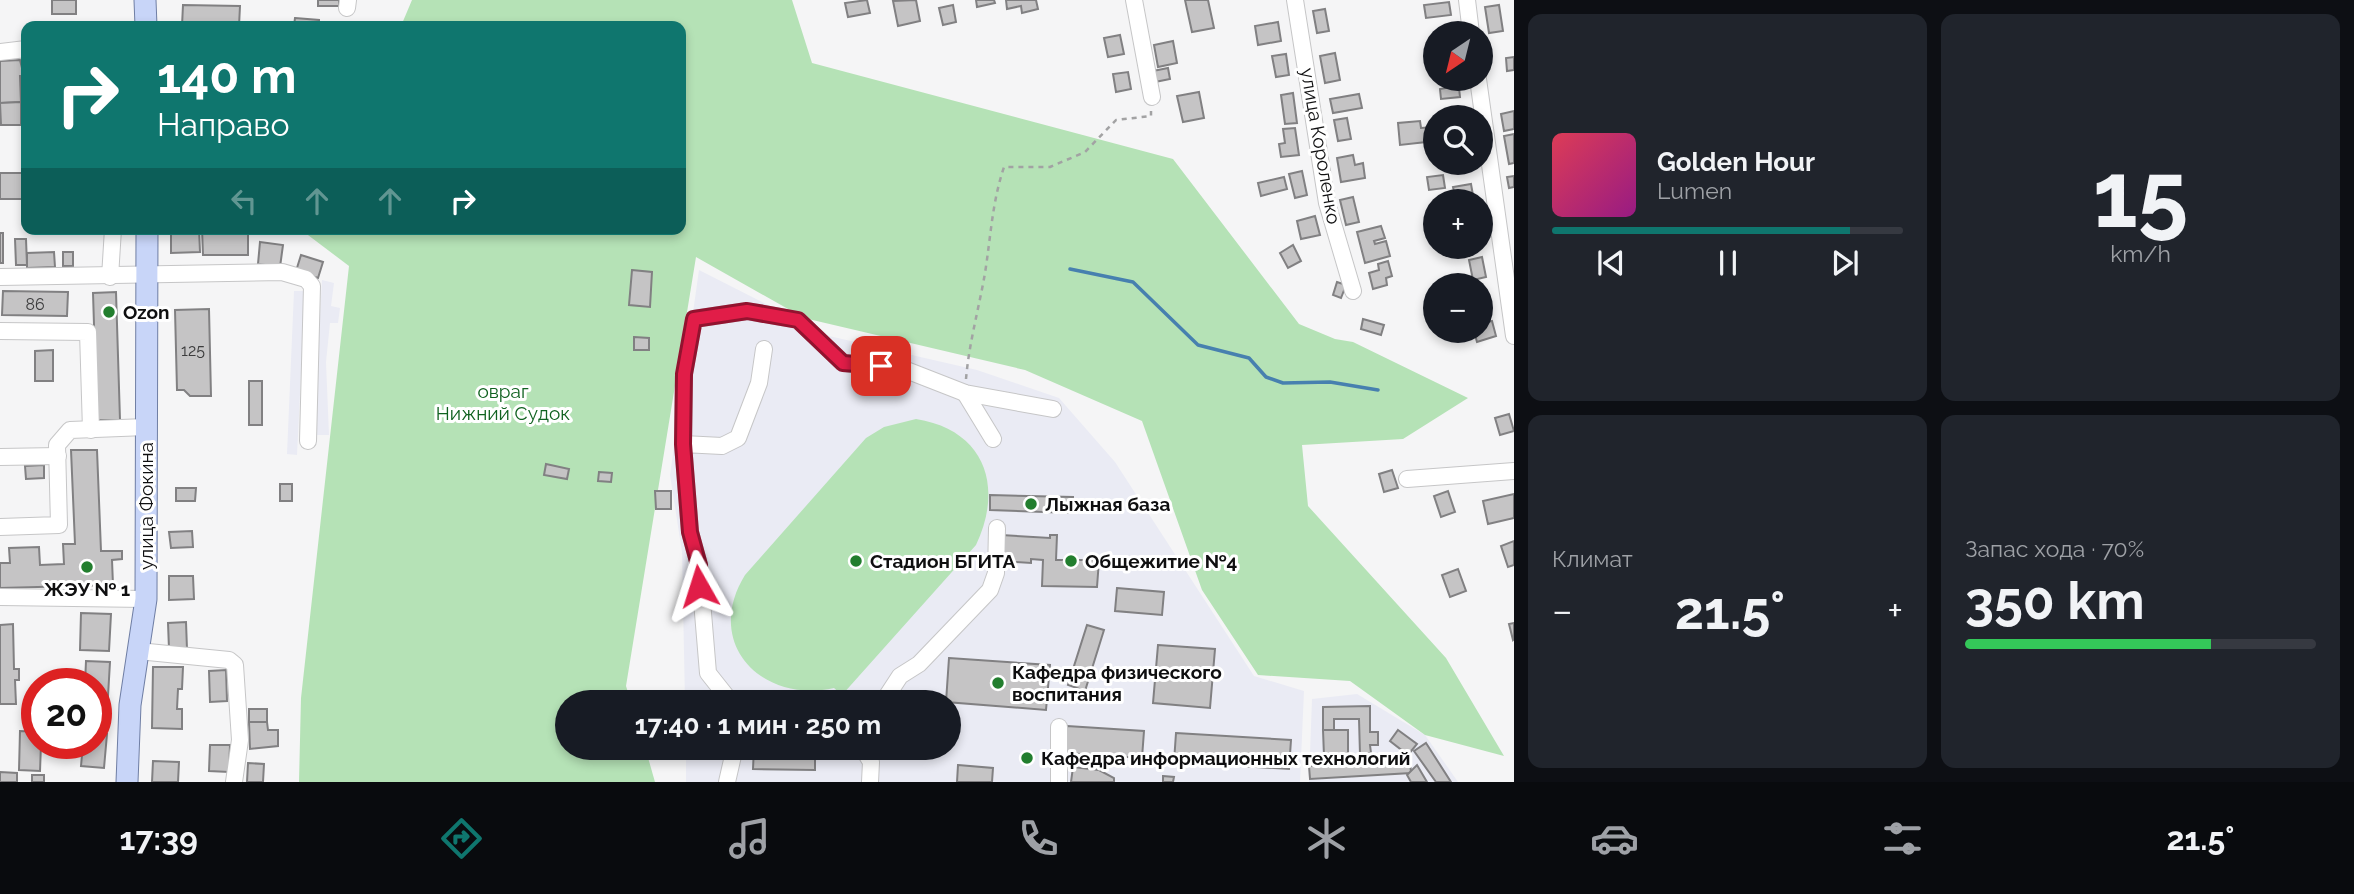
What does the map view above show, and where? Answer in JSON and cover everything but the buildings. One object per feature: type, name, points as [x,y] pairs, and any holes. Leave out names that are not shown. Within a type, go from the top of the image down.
[{"type":"main road","points":[[145,0],[146,21]]},
{"type":"main road","name":"улица Фокина","points":[[127,782],[130,705],[146,599],[147,235]]},
{"type":"street","points":[[1134,0],[1152,97]]},
{"type":"street","name":"улица Короленко","points":[[1295,0],[1327,203],[1353,291]]},
{"type":"street","points":[[1467,0],[1470,21]]},
{"type":"street","points":[[0,52],[21,50]]},
{"type":"street","points":[[1480,91],[1514,336]]},
{"type":"street","points":[[110,277],[113,235]]},
{"type":"street","points":[[0,277],[282,272],[306,279],[312,286],[308,441]]},
{"type":"street","points":[[721,690],[708,673],[699,565],[690,532],[683,444],[684,374],[694,319],[747,311],[798,320],[843,363],[901,368],[965,393],[1053,409]]},
{"type":"street","points":[[0,331],[88,332],[91,429]]},
{"type":"street","points":[[683,444],[722,446],[738,438],[759,383],[764,349]]},
{"type":"street","points":[[965,393],[993,439]]},
{"type":"street","points":[[0,527],[59,525],[57,444],[70,430],[146,427]]},
{"type":"street","points":[[0,457],[58,456]]},
{"type":"street","points":[[1407,479],[1514,471]]},
{"type":"street","points":[[891,690],[900,676],[919,664],[990,590],[996,573],[997,528]]},
{"type":"street","points":[[0,597],[146,599]]},
{"type":"street","points":[[138,651],[229,660],[235,665],[240,740],[234,782]]},
{"type":"street","points":[[1059,727],[1059,782]]},
{"type":"street","points":[[727,782],[732,760]]},
{"type":"street","points":[[870,782],[872,760]]},
{"type":"path","points":[[965,393],[969,344],[985,272],[992,201],[1003,167],[1050,167],[1085,152],[1116,120],[1151,116],[1152,97]]},
{"type":"shaded area","points":[[699,270],[829,336],[977,370],[1059,398],[1115,462],[1254,676],[1304,691],[1300,782],[686,782],[686,760],[961,760],[961,690],[685,690],[682,552],[670,475]]},
{"type":"shaded area","points":[[322,280],[334,283],[331,306],[340,308],[338,323],[330,323],[326,362],[329,435],[317,435],[315,401]]},
{"type":"shaded area","points":[[294,291],[305,291],[297,455],[287,454]]},
{"type":"shaded area","points":[[1357,694],[1425,735],[1458,782],[1309,782],[1312,699]]},
{"type":"green space","name":"овраг Нижний Судок","points":[[412,0],[792,0],[812,63],[1173,159],[1299,324],[1335,339],[1353,342],[1468,398],[1403,439],[1302,445],[1308,506],[1446,658],[1504,756],[1425,735],[1350,681],[1258,675],[1202,590],[1142,421],[1025,370],[804,318],[696,257],[627,690],[555,690],[555,760],[649,760],[655,782],[299,782],[301,698],[349,266],[308,235],[686,235],[686,21],[403,21]]},
{"type":"green space","points":[[916,419],[940,425],[973,448],[988,482],[984,523],[976,545],[846,690],[801,690],[783,687],[763,677],[746,663],[735,645],[731,624],[734,600],[745,575],[866,438],[884,427]]},
{"type":"waterway","points":[[1070,269],[1133,282],[1198,345],[1249,358],[1266,377],[1283,383],[1330,382],[1378,390]]},
{"type":"place","name":"Ozon","points":[[109,312]]},
{"type":"place","name":"Лыжная база","points":[[1031,504]]},
{"type":"place","name":"Стадион БГИТА","points":[[856,561]]},
{"type":"place","name":"Общежитие №4","points":[[1071,561]]},
{"type":"place","name":"ЖЭУ № 1","points":[[87,567]]},
{"type":"place","name":"Кафедра физического воспитания","points":[[998,683]]},
{"type":"place","name":"Кафедра информационных технологий","points":[[1027,758]]},
{"type":"route","points":[[699,586],[699,565],[690,532],[683,444],[684,374],[694,319],[747,311],[798,320],[843,363],[881,366]]}]
